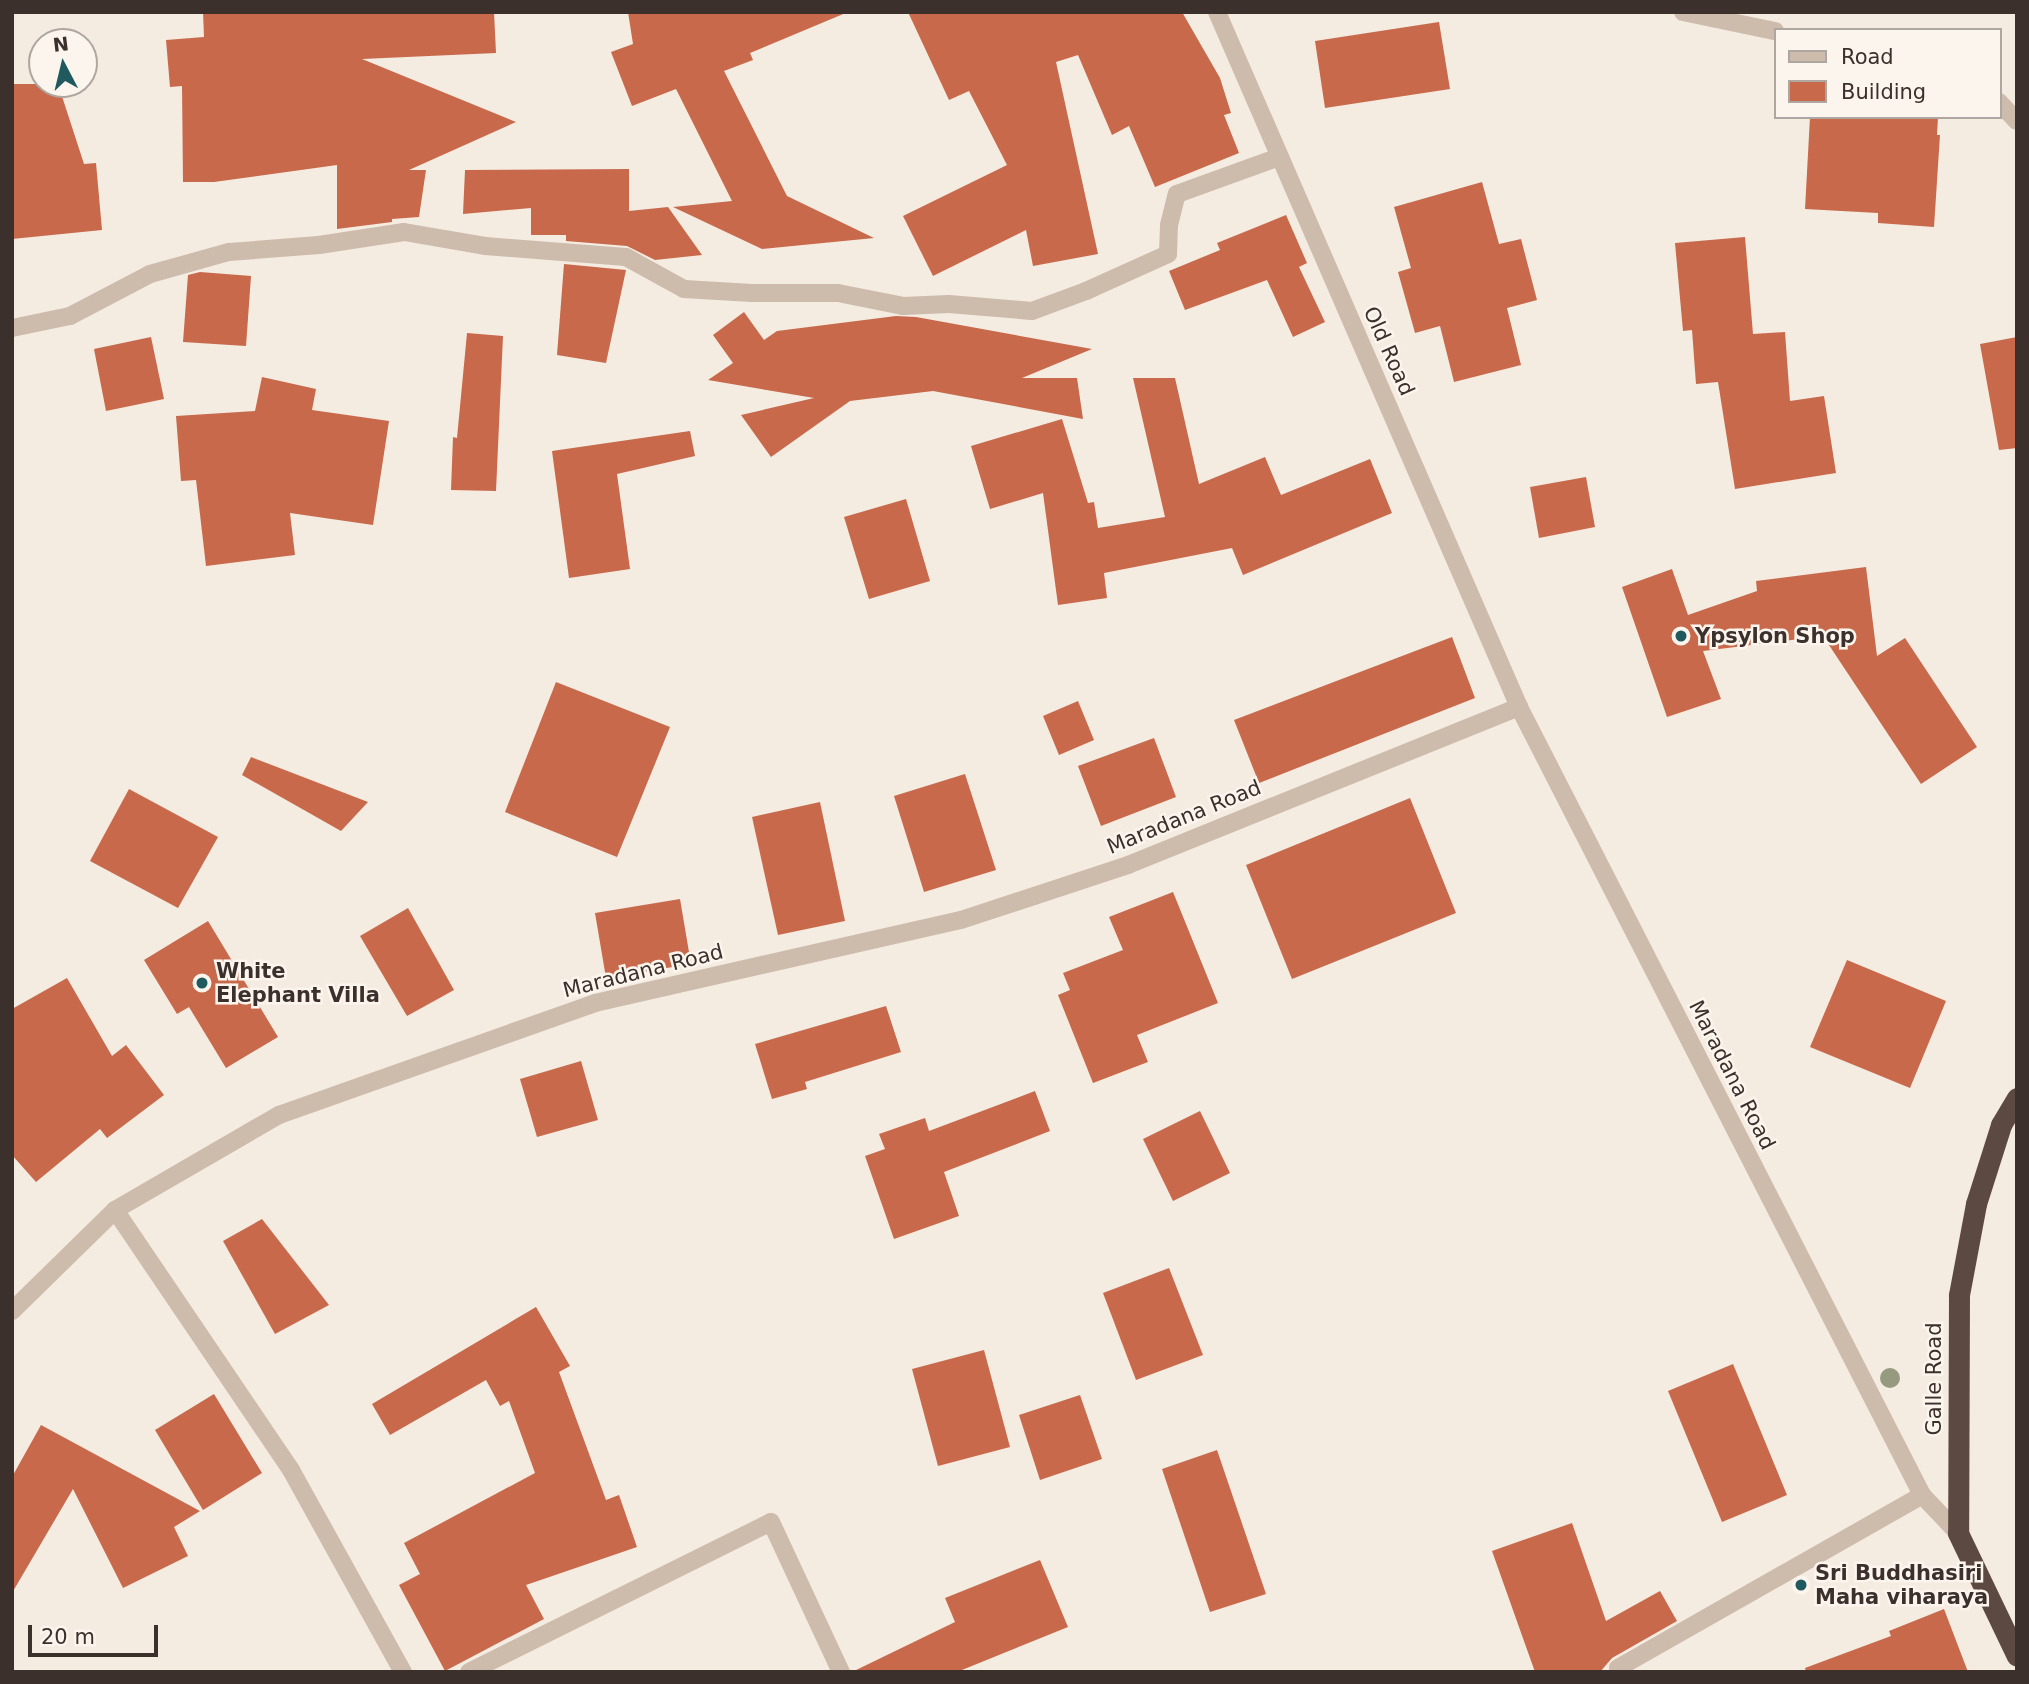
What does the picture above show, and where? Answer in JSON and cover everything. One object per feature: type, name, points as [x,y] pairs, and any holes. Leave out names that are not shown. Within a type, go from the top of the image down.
[{"type":"highway","name":"Galle Road","points":[[2017,1098],[2001,1125],[1976,1204],[1959,1295],[1958,1534],[2017,1656]]},
{"type":"street","name":"Old Road","points":[[1217,12],[1519,707]]},
{"type":"street","points":[[1683,12],[1773,31]]},
{"type":"street","points":[[2001,104],[2017,121]]},
{"type":"street","points":[[12,328],[70,316],[150,274],[229,253],[319,245],[404,232],[485,246],[626,257],[684,289],[752,293],[838,293],[904,306],[949,304],[1032,311],[1086,291],[1168,254],[1169,225],[1177,194],[1279,157]]},
{"type":"street","name":"Maradana Road","points":[[12,1311],[115,1210],[279,1115],[595,1003],[974,916],[1128,865],[1519,707],[1922,1495],[1958,1534]]},
{"type":"street","points":[[115,1210],[291,1470],[403,1672]]},
{"type":"street","points":[[1618,1668],[1922,1495]]},
{"type":"street","points":[[469,1672],[771,1522],[841,1672]]},
{"type":"building","points":[[203,12],[494,12],[496,53],[362,59],[516,122],[409,170],[426,170],[419,217],[392,219],[392,222],[337,229],[337,165],[214,182],[183,182],[182,86],[170,87],[166,40],[204,37]]},
{"type":"building","points":[[628,12],[848,12],[750,53],[753,60],[724,71],[787,196],[874,238],[762,249],[673,207],[732,201],[676,89],[632,106],[611,52],[633,44]]},
{"type":"building","points":[[908,12],[1182,12],[1220,78],[1231,113],[1224,115],[1239,153],[1155,187],[1129,126],[1112,135],[1078,55],[1056,62],[1098,254],[1033,266],[1026,230],[933,276],[903,216],[1007,165],[969,91],[949,100]]},
{"type":"building","points":[[1439,22],[1450,89],[1325,108],[1315,41]]},
{"type":"building","points":[[12,84],[28,84],[28,98],[63,98],[84,164],[96,163],[102,230],[12,239]]},
{"type":"building","points":[[1810,119],[1938,119],[1937,135],[1940,135],[1934,227],[1878,223],[1878,213],[1805,209]]},
{"type":"building","points":[[629,169],[629,211],[668,207],[702,255],[655,260],[627,246],[566,241],[566,235],[531,235],[531,208],[463,214],[465,170]]},
{"type":"building","points":[[1482,182],[1499,244],[1521,239],[1537,300],[1507,308],[1521,365],[1454,382],[1440,326],[1415,333],[1398,272],[1411,268],[1394,207]]},
{"type":"building","points":[[1286,215],[1307,263],[1299,267],[1325,322],[1293,337],[1267,280],[1185,310],[1169,271],[1220,250],[1217,243]]},
{"type":"building","points":[[1745,237],[1753,334],[1785,332],[1790,401],[1824,396],[1836,473],[1735,489],[1718,382],[1696,384],[1692,330],[1683,331],[1675,243]]},
{"type":"building","points":[[564,264],[626,270],[606,363],[557,355]]},
{"type":"building","points":[[200,272],[251,276],[246,346],[183,342],[188,275]]},
{"type":"building","points":[[744,312],[764,340],[777,331],[896,316],[916,317],[1092,349],[1022,378],[1077,378],[1083,419],[933,391],[850,401],[771,457],[741,415],[814,398],[708,380],[733,363],[713,335]]},
{"type":"building","points":[[467,333],[503,336],[496,491],[451,490],[453,437],[457,438]]},
{"type":"building","points":[[151,337],[164,399],[106,411],[94,349]]},
{"type":"building","points":[[2017,337],[2017,448],[1999,450],[1980,344]]},
{"type":"building","points":[[262,377],[316,389],[312,410],[389,421],[373,525],[290,513],[295,555],[206,566],[196,480],[181,481],[176,416],[255,411]]},
{"type":"building","points":[[1133,378],[1175,378],[1199,484],[1265,457],[1281,495],[1370,459],[1392,513],[1243,575],[1232,548],[1104,573],[1107,598],[1058,605],[1043,493],[990,509],[971,446],[1062,419],[1088,503],[1094,502],[1098,528],[1165,517]]},
{"type":"building","points":[[690,431],[695,456],[617,474],[630,569],[569,578],[552,451]]},
{"type":"building","points":[[1586,477],[1595,527],[1539,538],[1530,487]]},
{"type":"building","points":[[906,499],[930,581],[869,599],[844,517]]},
{"type":"building","points":[[1866,567],[1877,656],[1905,638],[1977,747],[1921,784],[1823,636],[1703,651],[1721,699],[1667,717],[1622,587],[1672,569],[1688,615],[1757,591],[1756,581]]},
{"type":"building","points":[[1452,637],[1475,698],[1259,783],[1234,720]]},
{"type":"building","points":[[556,682],[670,727],[617,857],[505,812]]},
{"type":"building","points":[[1078,701],[1094,740],[1059,755],[1043,716]]},
{"type":"building","points":[[1154,738],[1176,797],[1101,826],[1078,766]]},
{"type":"building","points":[[251,757],[368,802],[341,831],[242,775]]},
{"type":"building","points":[[965,774],[996,870],[924,892],[894,796]]},
{"type":"building","points":[[129,789],[218,837],[178,908],[90,861]]},
{"type":"building","points":[[1410,798],[1456,913],[1292,979],[1246,865]]},
{"type":"building","points":[[820,802],[845,921],[778,935],[752,817]]},
{"type":"building","points":[[1173,892],[1218,1003],[1137,1035],[1148,1062],[1093,1083],[1058,995],[1070,990],[1063,973],[1123,950],[1109,917]]},
{"type":"building","points":[[680,899],[691,964],[606,978],[595,913]]},
{"type":"building","points":[[408,908],[454,990],[407,1016],[360,936]]},
{"type":"building","name":"White Elephant Villa","points":[[208,921],[278,1037],[226,1068],[189,1007],[177,1014],[144,960]]},
{"type":"building","points":[[1847,960],[1946,1001],[1910,1088],[1810,1047]]},
{"type":"building","points":[[67,978],[112,1056],[126,1045],[164,1095],[107,1138],[100,1129],[36,1182],[12,1155],[12,1009]]},
{"type":"building","points":[[886,1006],[901,1052],[805,1082],[807,1089],[772,1099],[755,1044]]},
{"type":"building","points":[[581,1061],[598,1120],[537,1137],[520,1079]]},
{"type":"building","points":[[1035,1091],[1050,1131],[944,1172],[959,1216],[894,1239],[865,1156],[885,1149],[879,1134],[925,1118],[929,1131]]},
{"type":"building","points":[[1200,1111],[1230,1173],[1173,1201],[1143,1139]]},
{"type":"building","points":[[262,1219],[329,1305],[275,1334],[223,1241]]},
{"type":"building","points":[[1169,1268],[1203,1355],[1136,1380],[1103,1293]]},
{"type":"building","points":[[536,1307],[570,1366],[559,1372],[606,1500],[619,1495],[637,1547],[526,1585],[544,1619],[445,1671],[399,1585],[420,1574],[404,1543],[535,1473],[509,1401],[500,1406],[486,1380],[390,1435],[372,1404]]},
{"type":"building","points":[[984,1350],[1010,1447],[938,1466],[912,1369]]},
{"type":"building","points":[[1733,1364],[1787,1495],[1722,1522],[1668,1391]]},
{"type":"building","points":[[214,1394],[262,1473],[203,1510],[155,1430]]},
{"type":"building","points":[[1080,1395],[1102,1459],[1040,1480],[1019,1415]]},
{"type":"building","points":[[41,1425],[200,1511],[174,1527],[188,1556],[123,1588],[73,1489],[12,1593],[12,1477]]},
{"type":"building","points":[[1217,1450],[1266,1594],[1210,1612],[1162,1469]]},
{"type":"building","points":[[1572,1523],[1606,1621],[1660,1591],[1677,1621],[1612,1658],[1600,1672],[1535,1672],[1492,1551]]},
{"type":"building","points":[[1040,1560],[1068,1627],[957,1672],[852,1672],[955,1622],[945,1598]]},
{"type":"building","points":[[1944,1609],[1968,1672],[1806,1672],[1805,1668],[1891,1636],[1889,1631]]},
{"type":"place","name":"Ypsylon Shop","points":[[1681,636]]},
{"type":"place","name":"White Elephant Villa","points":[[202,983]]},
{"type":"place","name":"Sri Buddhasiri Maha viharaya","points":[[1801,1585]]}]
